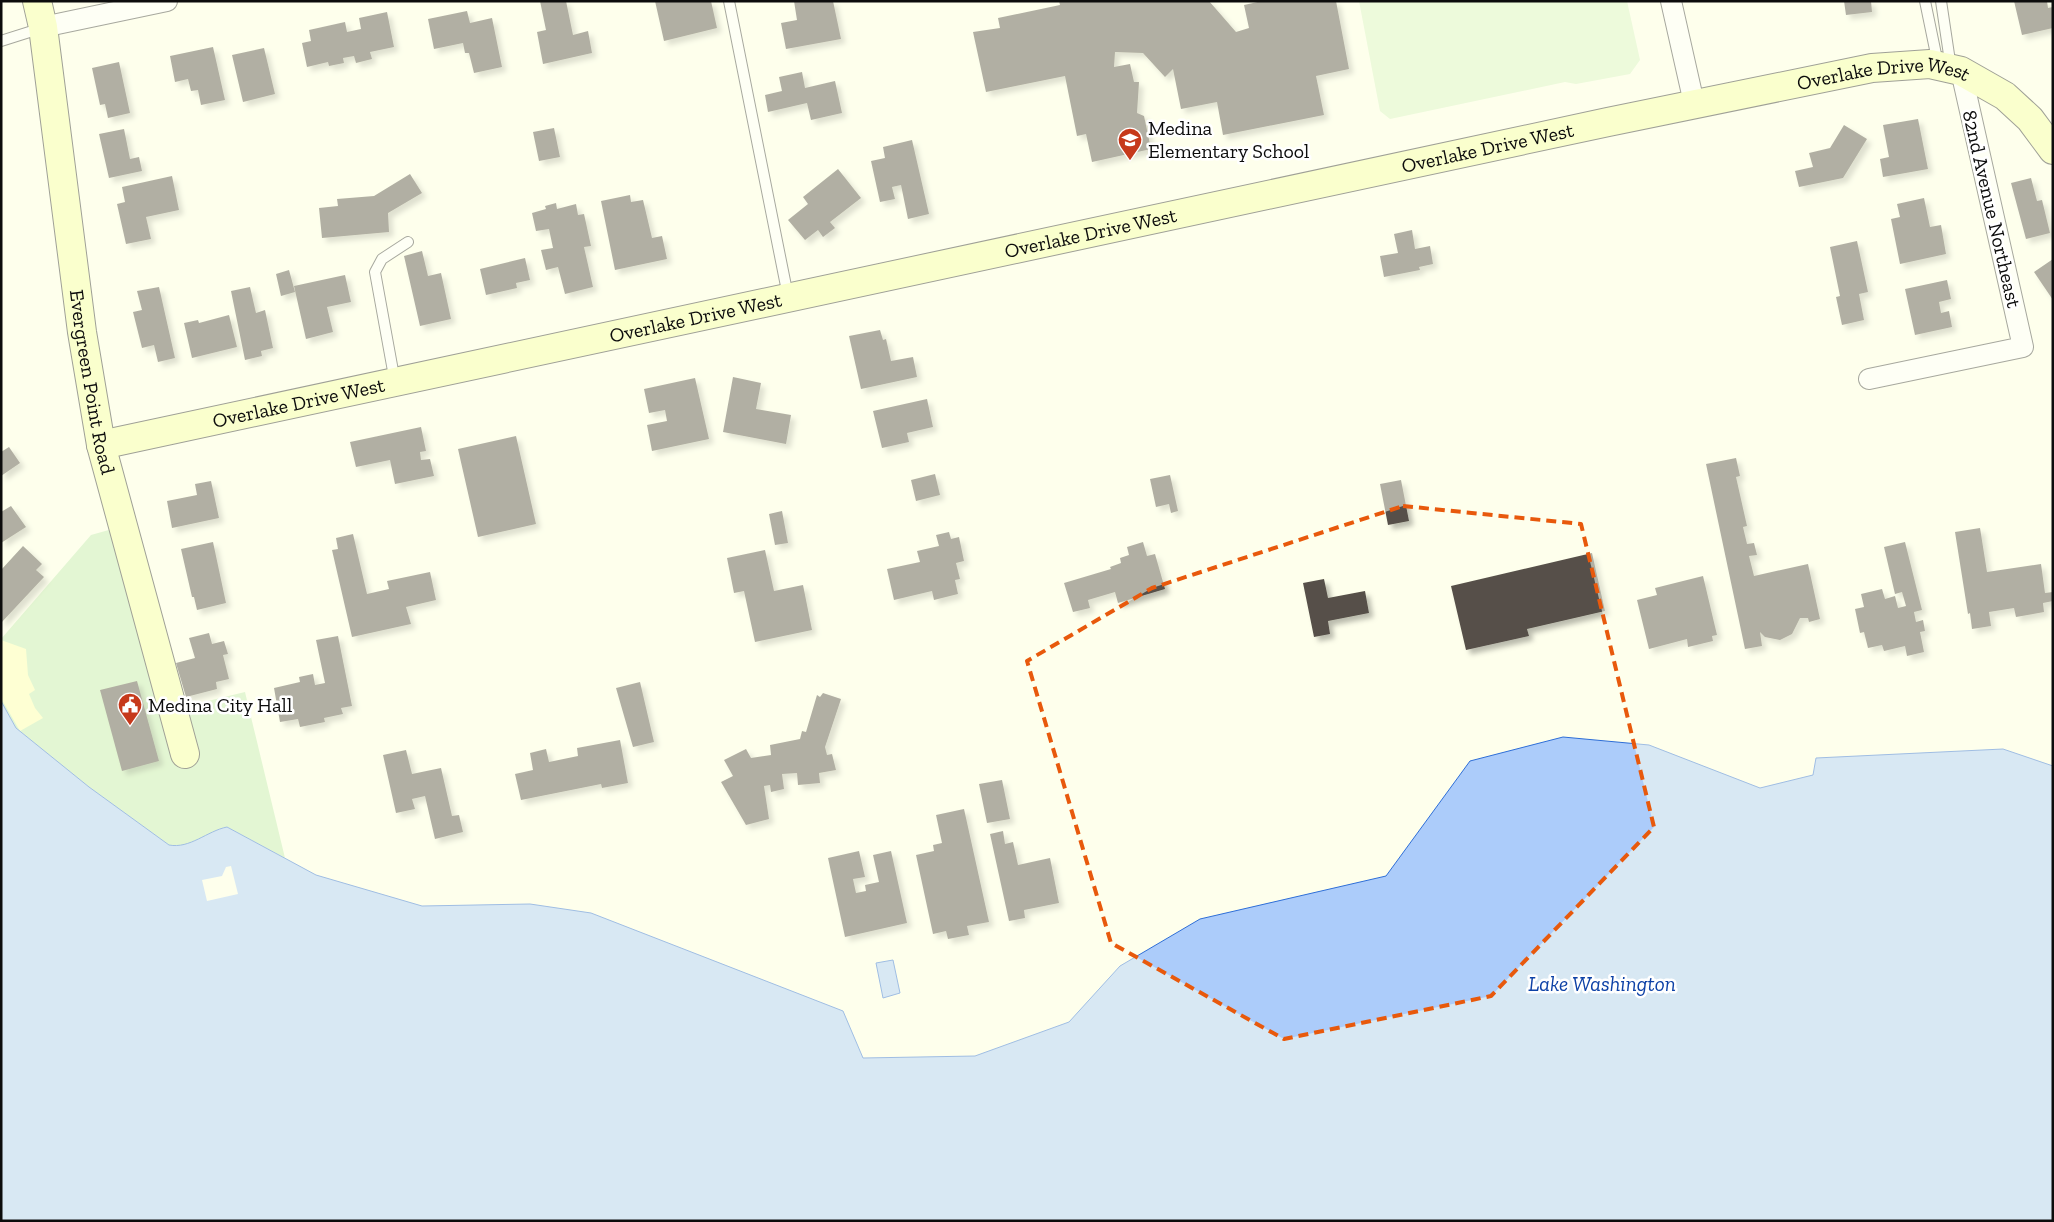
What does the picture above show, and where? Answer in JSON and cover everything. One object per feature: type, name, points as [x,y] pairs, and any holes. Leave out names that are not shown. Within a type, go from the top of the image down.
[{"type":"street","name":"Evergreen Point Road","points":[[37,1],[43,27],[82,332],[101,445],[185,754]]},
{"type":"street","points":[[43,27],[167,1]]},
{"type":"street","points":[[1671,1],[1694,103]]},
{"type":"street","name":"Overlake Drive West","points":[[101,445],[1694,103],[1872,68],[1902,64],[1950,68],[2005,96],[2030,119],[2053,150]]},
{"type":"street","name":"82nd Avenue Northeast","points":[[1869,379],[2023,347],[1950,68]]},
{"type":"lane","points":[[729,1],[788,298]]},
{"type":"lane","points":[[1925,1],[1950,68]]},
{"type":"lane","points":[[1941,1],[1950,68]]},
{"type":"lane","points":[[1,41],[43,27]]},
{"type":"lane","points":[[395,383],[375,272],[382,259],[408,242]]},
{"type":"highlighted area","points":[[1403,506],[1581,524],[1654,827],[1491,996],[1284,1039],[1111,943],[1027,661],[1152,588]]},
{"type":"shaded area","points":[[1359,1],[1627,1],[1640,60],[1630,74],[1576,84],[1565,82],[1390,119],[1380,111]]},
{"type":"shaded area","points":[[130,524],[179,708],[245,692],[285,858],[227,827],[183,846],[169,845],[89,787],[16,728],[1,701],[1,639],[91,535]]},
{"type":"sand","points":[[1,640],[26,649],[28,675],[35,690],[29,694],[35,708],[43,718],[20,731],[1,698]]},
{"type":"water","name":"Lake Washington","points":[[1,701],[16,728],[89,787],[169,845],[177,846],[191,842],[227,827],[316,875],[422,906],[530,904],[591,913],[843,1011],[863,1058],[975,1056],[1069,1022],[1120,966],[1200,919],[1386,876],[1470,761],[1563,737],[1649,745],[1760,788],[1813,775],[1816,758],[2003,749],[2053,766],[2053,1221],[1,1221]]},
{"type":"water","points":[[893,960],[900,993],[883,998],[876,963]]},
{"type":"pier","points":[[231,866],[238,894],[207,901],[202,880],[222,876],[226,867]]},
{"type":"building","points":[[540,1],[566,1],[573,35],[588,31],[592,53],[543,64],[537,32],[546,30]]},
{"type":"building","points":[[655,1],[711,1],[717,28],[664,41]]},
{"type":"building","points":[[794,1],[833,1],[841,39],[786,49],[781,23],[797,20]]},
{"type":"building","points":[[1059,1],[1209,1],[1236,32],[1249,28],[1244,5],[1262,1],[1336,1],[1349,69],[1316,76],[1324,115],[1223,135],[1217,102],[1181,109],[1173,69],[1165,77],[1143,53],[1115,52],[1114,67],[1130,64],[1134,82],[1139,82],[1137,113],[1144,116],[1151,149],[1092,162],[1086,134],[1077,136],[1065,76],[986,92],[973,32],[1000,28],[998,18],[1060,5]]},
{"type":"building","points":[[1844,1],[1871,1],[1872,12],[1846,15]]},
{"type":"building","points":[[2014,1],[2047,1],[2048,8],[2053,7],[2053,28],[2022,35]]},
{"type":"building","points":[[467,11],[470,23],[492,18],[502,67],[474,73],[469,53],[465,53],[463,43],[434,49],[428,19]]},
{"type":"building","points":[[387,12],[394,47],[370,52],[372,59],[356,63],[354,56],[343,58],[344,63],[329,66],[328,62],[307,67],[302,43],[311,41],[309,30],[345,22],[347,32],[361,29],[359,18]]},
{"type":"building","points":[[213,47],[225,100],[201,105],[198,90],[191,91],[188,79],[175,82],[170,56]]},
{"type":"building","points":[[264,48],[275,94],[243,102],[232,55]]},
{"type":"building","points":[[119,62],[130,113],[108,118],[105,104],[100,105],[92,68]]},
{"type":"building","points":[[802,72],[805,88],[835,81],[842,113],[811,120],[807,103],[768,112],[765,95],[782,91],[779,77]]},
{"type":"building","points":[[1918,119],[1928,169],[1883,177],[1880,159],[1889,157],[1883,125]]},
{"type":"building","points":[[1844,125],[1867,139],[1843,178],[1799,187],[1795,171],[1813,167],[1809,153],[1830,148]]},
{"type":"building","points":[[554,128],[560,157],[539,161],[533,132]]},
{"type":"building","points":[[124,129],[130,159],[139,157],[142,171],[109,178],[99,134]]},
{"type":"building","points":[[912,140],[929,214],[908,219],[901,185],[892,187],[895,199],[880,202],[871,161],[885,158],[883,147]]},
{"type":"building","points":[[838,169],[861,198],[830,222],[835,228],[823,237],[818,230],[805,240],[788,220],[808,204],[803,197]]},
{"type":"building","points":[[410,174],[422,193],[388,213],[389,232],[322,238],[319,208],[338,206],[337,199],[374,196]]},
{"type":"building","points":[[172,176],[179,210],[146,217],[151,239],[126,244],[117,204],[125,202],[122,187]]},
{"type":"building","points":[[2031,178],[2037,201],[2042,200],[2050,233],[2026,239],[2011,183]]},
{"type":"building","points":[[630,195],[631,202],[643,200],[652,238],[662,236],[667,259],[615,270],[601,201]]},
{"type":"building","points":[[1924,198],[1930,227],[1941,225],[1946,254],[1900,264],[1891,219],[1900,217],[1897,204]]},
{"type":"building","points":[[556,203],[557,209],[576,204],[578,215],[584,214],[591,246],[584,247],[593,287],[565,294],[558,267],[546,270],[541,250],[553,248],[549,229],[536,231],[532,213],[546,209],[545,206]]},
{"type":"building","points":[[1412,230],[1415,249],[1430,246],[1433,264],[1419,267],[1420,270],[1384,277],[1380,256],[1398,253],[1394,234]]},
{"type":"building","points":[[1857,241],[1868,292],[1859,294],[1864,320],[1842,325],[1836,297],[1840,296],[1830,247]]},
{"type":"building","points":[[422,251],[428,276],[441,273],[451,319],[420,326],[404,256]]},
{"type":"building","points":[[525,258],[530,280],[516,283],[517,288],[486,295],[480,269]]},
{"type":"building","points":[[2053,259],[2053,300],[2034,272]]},
{"type":"building","points":[[289,270],[295,292],[281,296],[276,274]]},
{"type":"building","points":[[345,275],[351,302],[327,307],[333,332],[306,339],[294,286]]},
{"type":"building","points":[[1947,280],[1951,299],[1939,302],[1941,313],[1949,311],[1952,327],[1915,335],[1905,289]]},
{"type":"building","points":[[159,287],[175,358],[158,362],[154,345],[142,348],[133,312],[142,310],[137,291]]},
{"type":"building","points":[[250,287],[256,313],[265,310],[273,348],[261,351],[262,356],[245,360],[231,291]]},
{"type":"building","points":[[229,315],[237,347],[192,358],[184,323],[198,320],[199,323]]},
{"type":"building","points":[[880,330],[883,340],[886,339],[891,361],[913,357],[917,377],[861,389],[849,336]]},
{"type":"building","points":[[733,377],[761,383],[756,409],[791,415],[786,444],[723,432]]},
{"type":"building","points":[[695,378],[709,439],[652,451],[647,425],[667,421],[665,410],[649,413],[644,389]]},
{"type":"building","points":[[927,399],[933,427],[907,433],[909,442],[882,448],[873,411]]},
{"type":"building","points":[[421,427],[426,451],[420,452],[421,460],[430,459],[434,476],[395,484],[390,460],[356,467],[350,442]]},
{"type":"building","points":[[516,436],[536,524],[478,537],[458,449]]},
{"type":"building","points":[[9,447],[20,463],[1,476],[1,452]]},
{"type":"building","points":[[1736,458],[1740,476],[1736,477],[1747,526],[1743,527],[1747,544],[1754,543],[1757,555],[1749,556],[1754,576],[1808,564],[1820,619],[1809,622],[1808,618],[1800,618],[1792,634],[1780,640],[1765,637],[1760,632],[1762,646],[1745,649],[1706,464]]},
{"type":"building","points":[[935,474],[940,495],[916,501],[911,480]]},
{"type":"building","points":[[1170,475],[1178,511],[1171,513],[1169,504],[1156,507],[1150,479]]},
{"type":"building","points":[[1401,480],[1409,521],[1388,525],[1380,484]]},
{"type":"building","points":[[211,481],[219,518],[172,528],[167,501],[197,495],[195,484]]},
{"type":"building","points":[[11,506],[26,527],[1,543],[1,512]]},
{"type":"building","points":[[782,511],[788,543],[775,545],[769,514]]},
{"type":"building","points":[[1980,528],[1987,572],[2041,564],[2045,593],[2053,592],[2053,601],[2043,603],[2044,612],[2016,617],[2014,608],[1989,612],[1991,626],[1972,629],[1955,532]]},
{"type":"building","points":[[949,532],[951,539],[959,537],[964,561],[956,563],[960,579],[955,580],[958,594],[934,600],[932,591],[894,600],[887,569],[920,562],[917,551],[939,546],[936,535]]},
{"type":"building","points":[[353,534],[367,594],[389,589],[387,581],[430,572],[436,600],[406,607],[411,624],[352,637],[332,550],[338,549],[336,538]]},
{"type":"building","points":[[213,542],[226,603],[197,610],[194,597],[192,597],[181,549]]},
{"type":"building","points":[[1143,542],[1147,556],[1155,554],[1165,589],[1118,603],[1115,592],[1088,600],[1090,608],[1073,612],[1064,583],[1111,569],[1110,567],[1121,563],[1120,558],[1129,555],[1127,547]]},
{"type":"building","points":[[1905,542],[1922,610],[1914,612],[1916,622],[1923,620],[1925,631],[1920,632],[1924,652],[1907,656],[1905,646],[1884,651],[1882,645],[1868,648],[1864,632],[1860,633],[1855,609],[1864,607],[1861,594],[1882,589],[1885,599],[1895,596],[1898,608],[1906,606],[1902,592],[1895,594],[1884,547]]},
{"type":"building","points":[[23,546],[42,564],[36,570],[44,577],[1,623],[1,570]]},
{"type":"building","points":[[765,550],[774,591],[803,585],[812,630],[755,642],[744,591],[734,593],[727,558]]},
{"type":"building","points":[[1592,553],[1605,611],[1527,629],[1529,636],[1466,650],[1451,586]]},
{"type":"building","points":[[1703,576],[1717,635],[1712,636],[1713,641],[1688,647],[1687,639],[1649,649],[1637,600],[1657,595],[1655,588]]},
{"type":"building","points":[[1324,579],[1328,598],[1365,591],[1369,613],[1328,621],[1330,634],[1314,637],[1303,583]]},
{"type":"building","points":[[209,633],[212,644],[224,641],[228,654],[223,655],[229,679],[216,682],[217,689],[186,697],[176,663],[195,658],[189,638]]},
{"type":"building","points":[[338,636],[352,706],[341,708],[343,714],[324,718],[325,722],[300,727],[298,719],[280,722],[274,688],[300,682],[299,677],[313,674],[315,685],[325,683],[316,640]]},
{"type":"building","name":"Medina City Hall","points":[[137,681],[159,761],[122,771],[100,690]]},
{"type":"building","points":[[640,682],[654,742],[633,747],[616,688]]},
{"type":"building","points":[[823,693],[841,699],[825,747],[827,755],[832,754],[836,770],[819,773],[820,783],[798,785],[797,773],[782,774],[784,789],[771,792],[770,785],[764,786],[769,819],[746,825],[721,782],[733,776],[724,760],[746,749],[751,758],[771,755],[770,745],[800,739],[802,731],[806,732],[817,695],[820,697]]},
{"type":"building","points":[[620,740],[628,783],[602,788],[601,784],[521,800],[515,774],[533,770],[530,753],[546,749],[549,762],[578,756],[577,748]]},
{"type":"building","points":[[406,750],[412,774],[441,768],[452,816],[459,815],[463,832],[435,839],[425,796],[412,799],[415,809],[396,813],[383,755]]},
{"type":"building","points":[[1002,780],[1010,819],[987,823],[979,784]]},
{"type":"building","points":[[964,809],[989,922],[967,926],[969,935],[948,939],[946,931],[933,934],[916,855],[934,851],[933,845],[942,843],[936,815]]},
{"type":"building","points":[[1003,831],[1005,844],[1013,842],[1018,865],[1050,858],[1059,903],[1024,910],[1025,918],[1009,921],[990,834]]},
{"type":"building","points":[[859,851],[865,877],[853,879],[856,893],[866,891],[865,885],[879,882],[873,855],[891,851],[907,923],[845,937],[828,858]]},
{"type":"place","name":"Medina Elementary School","points":[[1130,161]]},
{"type":"place","name":"Medina City Hall","points":[[130,726]]}]
